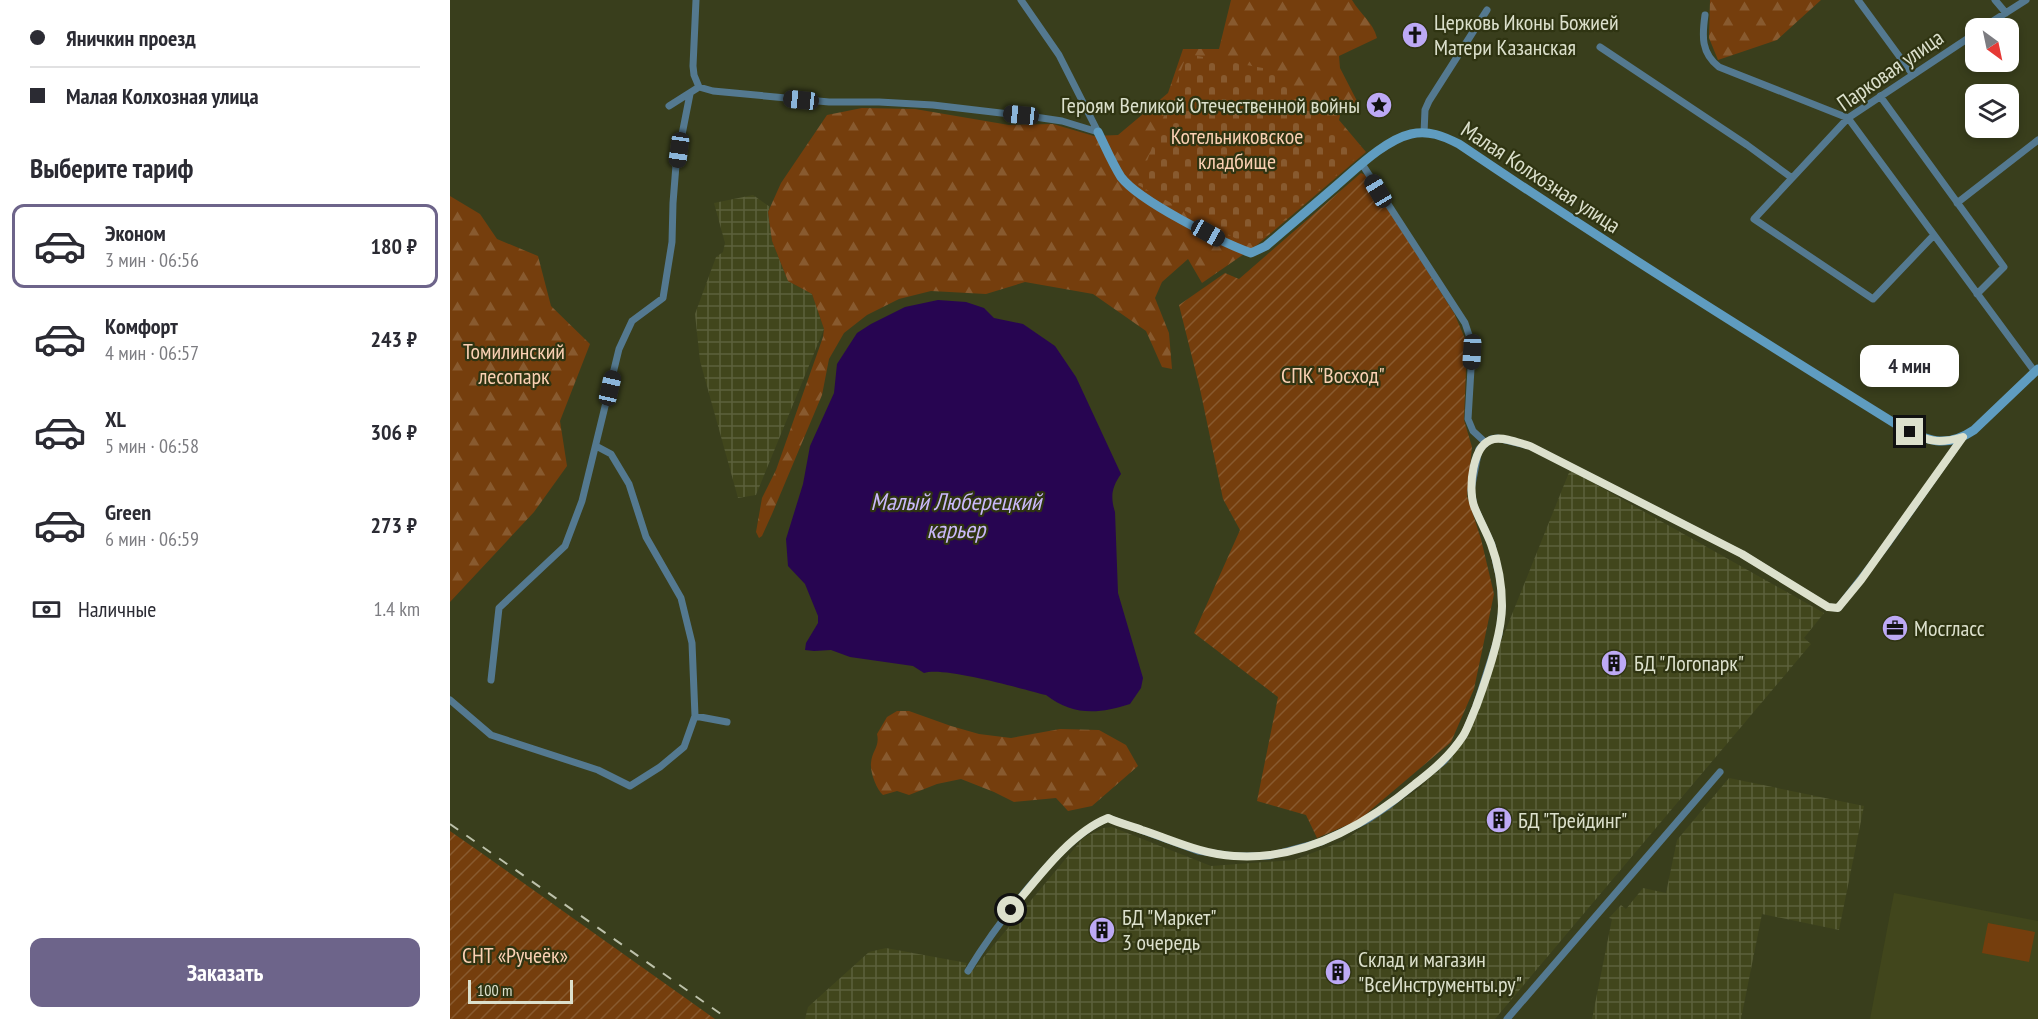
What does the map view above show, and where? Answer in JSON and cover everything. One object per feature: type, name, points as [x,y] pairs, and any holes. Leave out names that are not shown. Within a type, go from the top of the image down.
[{"type":"street","points":[[696,0],[693,66],[699,87]]},
{"type":"street","points":[[1021,0],[1059,55],[1098,132]]},
{"type":"street","points":[[1858,0],[1913,75]]},
{"type":"street","points":[[1995,0],[2006,13]]},
{"type":"street","points":[[1998,18],[2026,0]]},
{"type":"street","points":[[1424,133],[1425,110],[1434,90],[1487,9]]},
{"type":"street","points":[[968,971],[993,933],[1038,877],[1094,823],[1108,818],[1198,851],[1233,856],[1269,856],[1321,842],[1367,820],[1444,761],[1464,735],[1476,706],[1500,626],[1502,608],[1500,580],[1492,545],[1474,506],[1471,490],[1479,450],[1486,443],[1497,438],[1530,446],[1742,554],[1828,607],[1838,608],[1868,571],[1963,437],[1974,430],[2036,371],[1848,118],[1713,63],[1703,44],[1705,15]]},
{"type":"street","name":"Парковая улица","points":[[1934,236],[1873,299],[1754,219],[1848,118],[1965,40]]},
{"type":"street","points":[[1600,47],[1747,145],[1792,178]]},
{"type":"street","points":[[669,106],[699,87]]},
{"type":"street","points":[[699,87],[713,91],[819,102],[933,105],[1062,121],[1098,132]]},
{"type":"street","points":[[491,680],[499,608],[565,546],[582,501],[619,349],[633,321],[663,298],[672,243],[676,165],[690,94]]},
{"type":"street","points":[[1880,96],[2004,267],[1977,294]]},
{"type":"street","name":"Малая Колхозная улица","points":[[1098,132],[1120,176],[1140,195],[1225,243],[1251,253],[1266,246],[1390,143],[1408,134],[1440,135],[1459,144],[1594,236],[1899,426],[1922,438],[1942,442],[1963,437]]},
{"type":"street","points":[[1958,203],[2038,140]]},
{"type":"street","points":[[1362,164],[1465,323],[1472,352],[1468,419],[1473,431],[1486,443]]},
{"type":"street","points":[[450,700],[491,735],[598,770],[630,786],[660,767],[684,747],[695,716],[692,643],[681,598],[646,537],[629,484],[611,454],[596,446]]},
{"type":"street","points":[[695,716],[727,722]]},
{"type":"street","points":[[1508,1018],[1720,772]]},
{"type":"shaded area","points":[[753,195],[770,207],[768,212],[772,241],[788,281],[812,294],[824,329],[756,495],[738,498],[700,361],[695,314],[716,257],[723,252],[725,243],[714,203]]},
{"type":"shaded area","points":[[1570,470],[1824,613],[1804,638],[1811,644],[1495,1019],[805,1019],[808,1007],[869,952],[886,948],[967,963],[965,969],[972,971],[1083,838],[1103,828],[1112,827],[1211,866],[1294,860],[1343,841],[1420,788],[1467,738],[1492,664]]},
{"type":"shaded area","points":[[1729,778],[1864,806],[1839,930],[1762,914],[1741,1019],[1592,1019],[1612,919],[1609,918],[1621,905],[1626,909],[1643,888],[1666,893],[1677,840]]},
{"type":"shaded area","points":[[1894,893],[2038,921],[2038,1019],[1870,1019]]},
{"type":"green space","points":[[1231,0],[1352,0],[1373,27],[1377,38],[1339,56],[1340,68],[1357,101],[1341,111],[1339,120],[1366,152],[1257,245],[1202,283],[1188,259],[1162,282],[1155,298],[1169,333],[1172,369],[1162,367],[1146,331],[1093,294],[1025,282],[986,294],[931,291],[899,299],[867,315],[844,333],[829,359],[822,395],[772,514],[759,538],[756,532],[762,498],[776,470],[824,329],[812,294],[788,281],[772,241],[768,212],[781,183],[827,115],[862,108],[915,109],[1009,125],[1053,124],[1094,136],[1118,135],[1168,93],[1183,49],[1219,49]]},
{"type":"green space","points":[[1710,0],[1821,0],[1777,40],[1718,60],[1709,38]]},
{"type":"green space","name":"Котельниковское кладбище","points":[[1187,54],[1268,69],[1358,156],[1257,243],[1244,243],[1138,185]]},
{"type":"green space","name":"СПК \"Восход\"","points":[[1361,173],[1367,176],[1454,313],[1467,343],[1464,420],[1472,447],[1467,496],[1481,539],[1494,594],[1474,689],[1451,742],[1359,820],[1317,838],[1306,815],[1257,801],[1278,697],[1194,633],[1240,530],[1223,499],[1200,389],[1179,305],[1225,273],[1239,279]]},
{"type":"green space","name":"Томилинский лесопарк","points":[[450,196],[480,214],[497,239],[538,256],[551,306],[590,344],[560,421],[567,466],[534,512],[450,602]]},
{"type":"green space","points":[[897,711],[909,711],[979,734],[1011,738],[1060,729],[1099,730],[1126,745],[1138,766],[1092,806],[1068,811],[1056,798],[1014,802],[961,779],[937,784],[909,795],[897,791],[883,795],[873,775],[872,759],[877,734],[887,717]]},
{"type":"green space","name":"СНТ «Ручеёк»","points":[[450,831],[480,852],[715,1019],[450,1019]]},
{"type":"green space","points":[[1988,923],[2035,932],[2029,962],[1982,953]]},
{"type":"water","name":"Малый Люберецкий карьер","points":[[938,300],[966,302],[984,308],[994,318],[1023,324],[1055,346],[1076,377],[1121,474],[1112,496],[1115,512],[1118,593],[1143,678],[1141,688],[1130,704],[1108,710],[1076,710],[1046,695],[983,679],[948,673],[924,673],[913,666],[850,657],[831,650],[805,650],[806,643],[818,623],[818,616],[805,584],[788,566],[786,539],[803,484],[810,446],[834,393],[837,364],[857,333],[871,324],[905,307]]},
{"type":"railway","points":[[450,824],[728,1019]]},
{"type":"place","name":"Церковь Иконы Божией Матери Казанская","points":[[1415,35]]},
{"type":"place","name":"Героям Великой Отечественной войны","points":[[1379,105]]},
{"type":"place","name":"Мосгласс","points":[[1895,628]]},
{"type":"place","name":"БД \"Логопарк\"","points":[[1614,663]]},
{"type":"place","name":"БД \"Трейдинг\"","points":[[1499,820]]},
{"type":"place","name":"БД \"Маркет\" 3 очередь","points":[[1102,930]]},
{"type":"place","name":"Склад и магазин \"ВсеИнструменты.ру\"","points":[[1338,972]]},
{"type":"route","points":[[1011,910],[1038,877],[1071,843],[1094,823],[1108,818],[1198,851],[1233,856],[1269,856],[1321,842],[1367,820],[1444,761],[1464,735],[1476,706],[1499,634],[1502,608],[1500,580],[1492,545],[1474,506],[1471,490],[1479,450],[1491,440],[1497,438],[1530,446],[1742,554],[1828,607],[1838,608],[1861,580],[1963,437],[1942,442],[1922,438],[1910,432]]}]
